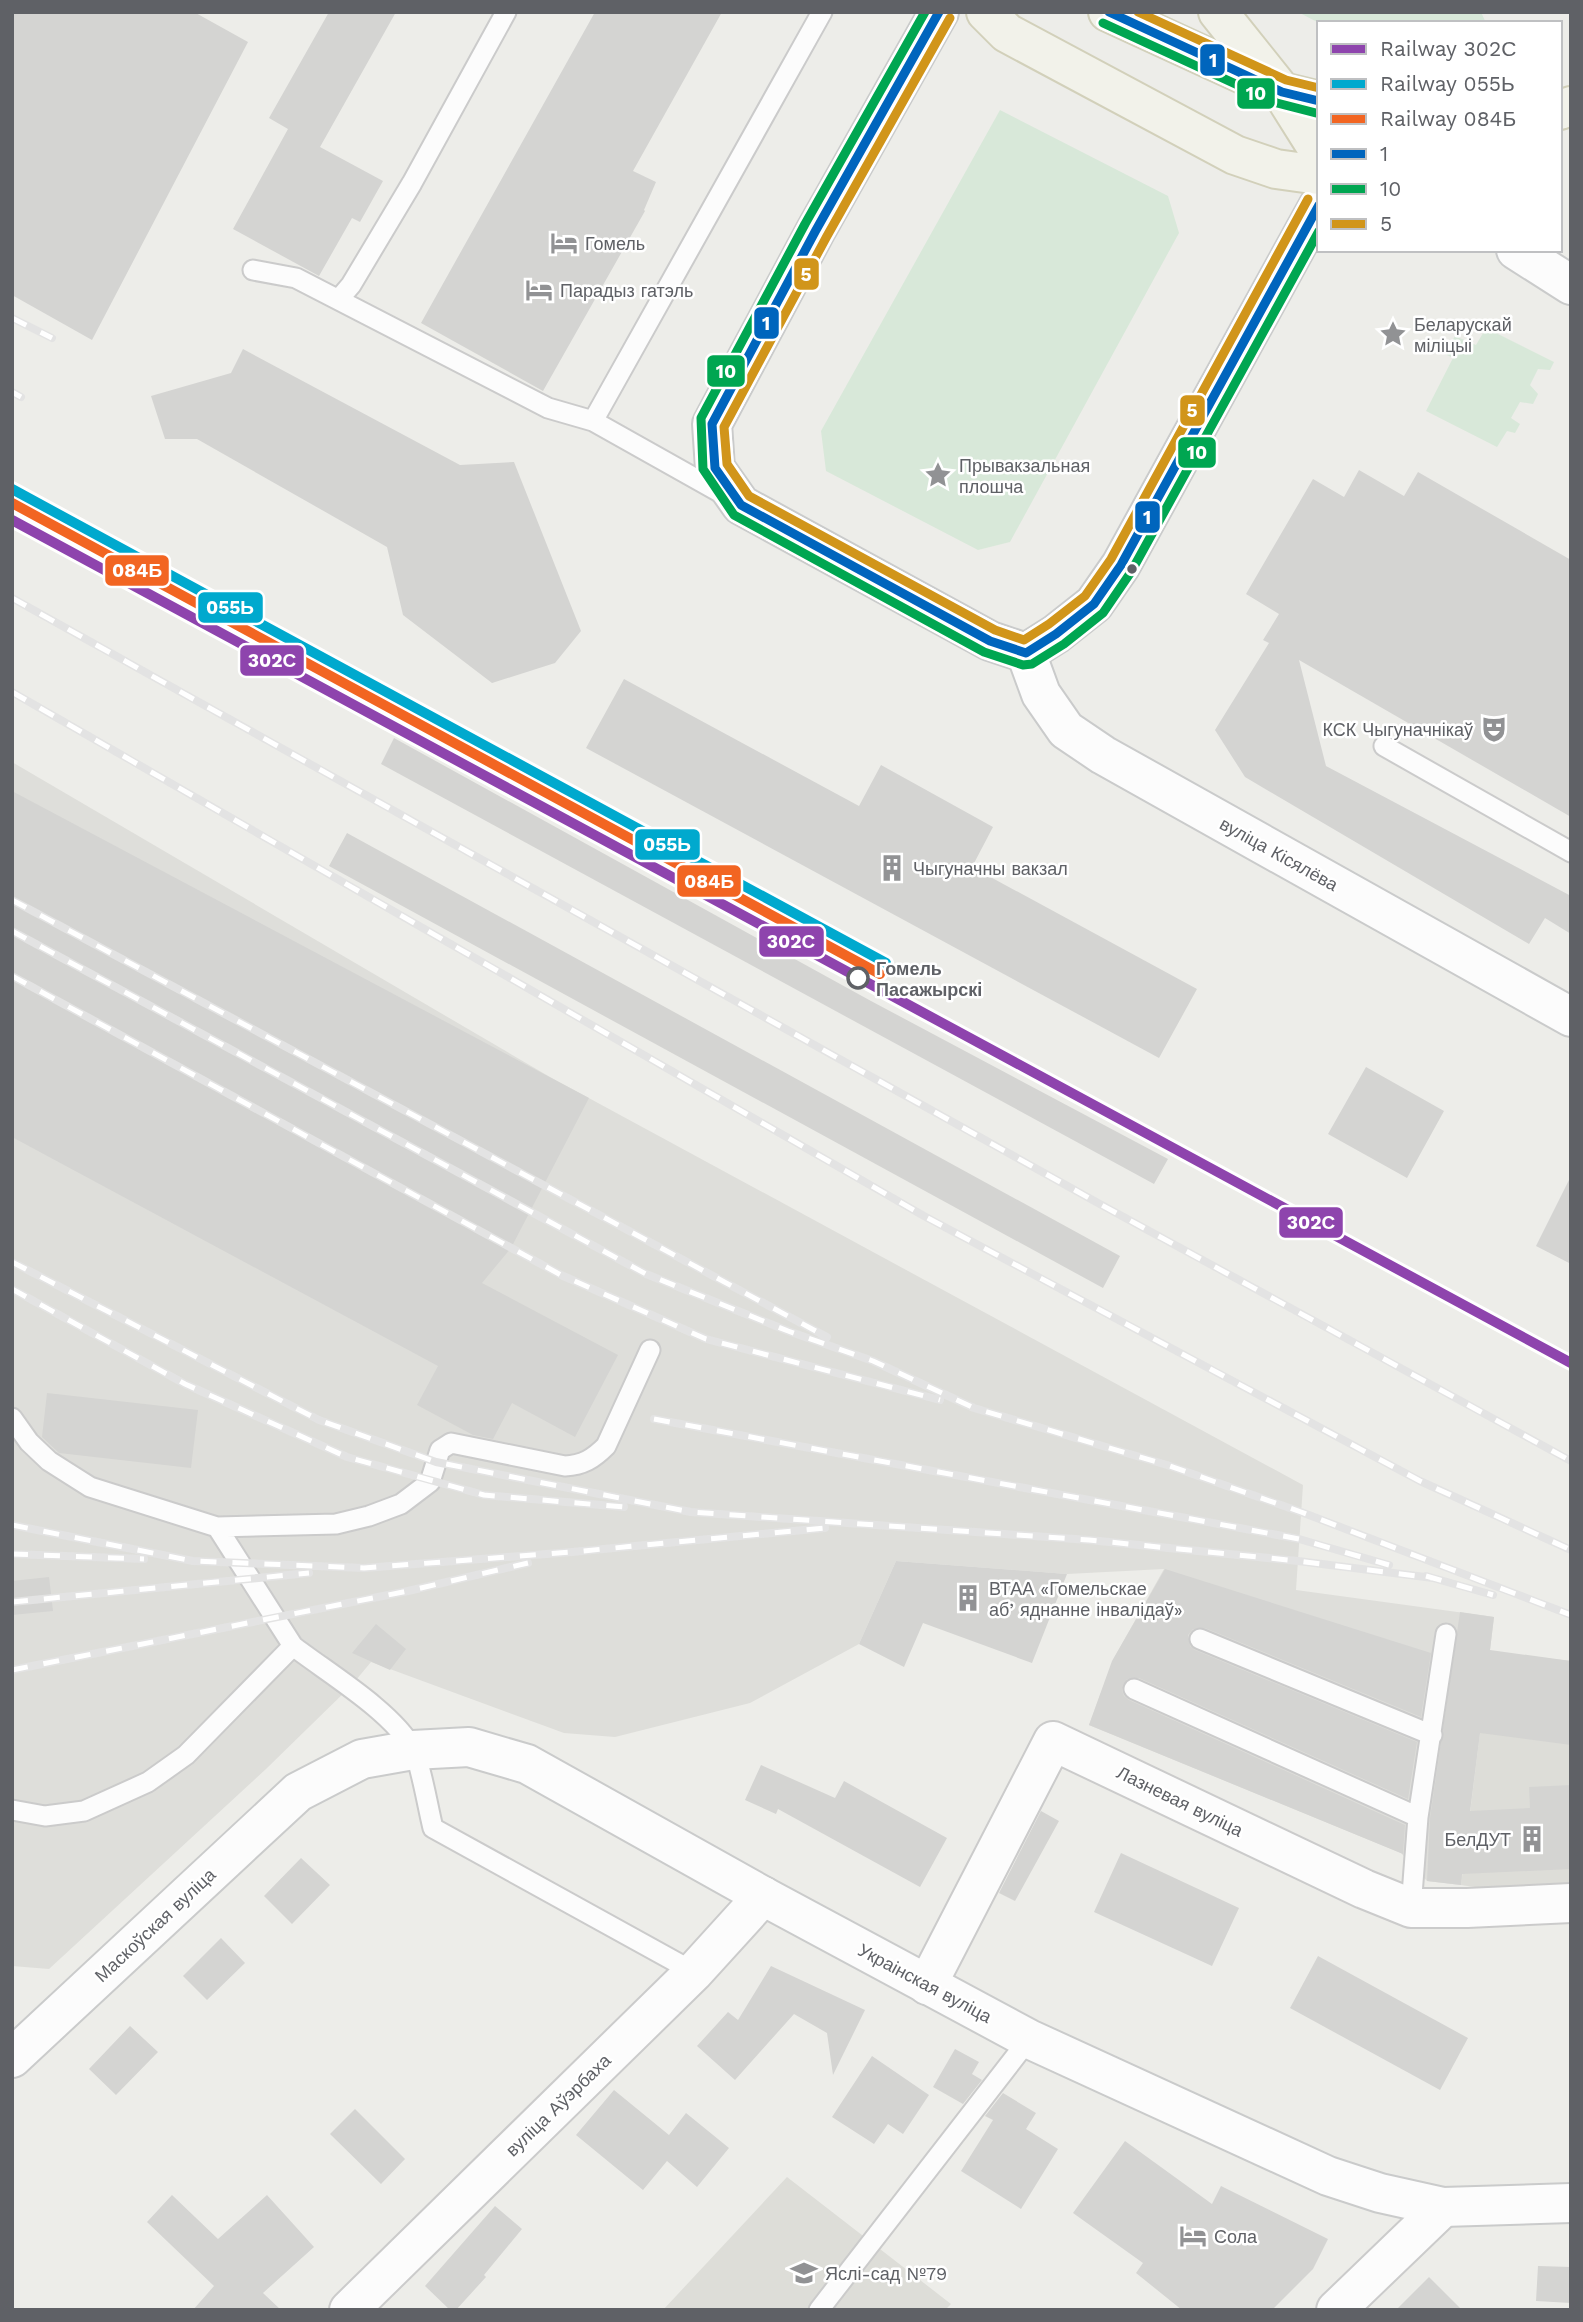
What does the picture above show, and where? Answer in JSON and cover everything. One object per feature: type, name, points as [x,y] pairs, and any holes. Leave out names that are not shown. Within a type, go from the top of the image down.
[{"type":"main road","points":[[986,12],[1007,33],[1235,155],[1276,169],[1317,174]]},
{"type":"main road","points":[[1108,12],[1282,92],[1317,101]]},
{"type":"main road","points":[[1218,12],[1282,92],[1317,147]]},
{"type":"street","points":[[939,12],[712,424],[715,468],[741,505],[990,641],[1026,653],[1056,634],[1094,604],[1121,565],[1317,209]]},
{"type":"street","points":[[1519,252],[1571,285]]},
{"type":"street","name":"вуліца Кісялёва","points":[[1026,653],[1041,694],[1066,730],[1103,755],[1571,1017]]},
{"type":"street","name":"Лазневая вуліца","points":[[927,1985],[1053,1741],[1364,1889],[1411,1908],[1571,1903]]},
{"type":"street","name":"Украінская вуліца","points":[[298,1792],[362,1759],[413,1750],[469,1747],[527,1764],[763,1896],[1029,2039],[1328,2176],[1380,2193],[1443,2207],[1571,2203]]},
{"type":"street","name":"Маскоўская вуліца","points":[[12,2058],[298,1792]]},
{"type":"street","name":"вуліца Аўэрбаха","points":[[349,2310],[694,1972],[763,1896]]},
{"type":"street","points":[[1336,2310],[1443,2207]]},
{"type":"lane","points":[[339,299],[351,285],[411,183],[506,12]]},
{"type":"lane","points":[[593,421],[822,12]]},
{"type":"lane","points":[[253,270],[296,278],[548,408],[593,421],[741,505]]},
{"type":"lane","points":[[1384,746],[1571,852]]},
{"type":"lane","points":[[12,1419],[29,1442],[49,1461],[90,1487],[217,1527],[336,1524],[401,1504],[430,1482],[440,1450],[451,1443],[565,1466],[580,1465],[594,1458],[606,1446],[650,1350]]},
{"type":"lane","points":[[217,1527],[293,1646],[392,1722],[413,1750],[433,1828],[694,1972]]},
{"type":"lane","points":[[1411,1908],[1418,1817],[1446,1634]]},
{"type":"lane","points":[[1200,1639],[1432,1735]]},
{"type":"lane","points":[[12,1810],[45,1816],[83,1811],[148,1783],[186,1755],[293,1646]]},
{"type":"lane","points":[[1134,1689],[1418,1817]]},
{"type":"lane","points":[[819,2310],[1029,2039]]},
{"type":"shaded area","points":[[12,762],[550,1077],[1303,1485],[1296,1590],[1494,1617],[1461,1885],[1427,1881],[1401,1853],[1089,1725],[1114,1658],[1164,1569],[1067,1574],[896,1561],[859,1644],[750,1703],[615,1737],[564,1733],[371,1662],[351,1686],[266,1769],[49,1969],[12,1966]]},
{"type":"shaded area","points":[[1490,1652],[1571,1661],[1571,1887],[1488,1889],[1461,1885]]},
{"type":"shaded area","name":"Яслі-сад №79","points":[[787,2177],[951,2304],[945,2310],[663,2310]]},
{"type":"green space","points":[[1298,12],[1481,12],[1485,21],[1317,21]]},
{"type":"green space","name":"Прывакзальная плошча","points":[[1000,110],[1168,196],[1179,233],[1010,542],[978,550],[826,471],[821,431]]},
{"type":"green space","points":[[1486,328],[1554,362],[1550,370],[1538,369],[1530,385],[1538,394],[1533,404],[1520,402],[1511,418],[1520,424],[1515,433],[1507,431],[1497,447],[1426,411],[1453,358],[1445,354],[1455,336],[1476,345]]},
{"type":"building","points":[[12,12],[194,12],[248,42],[92,340],[12,295]]},
{"type":"building","points":[[329,12],[396,12],[320,147],[383,181],[360,222],[352,218],[319,276],[233,229],[288,129],[269,118]]},
{"type":"building","points":[[595,12],[722,12],[633,171],[656,182],[645,211],[543,391],[421,323]]},
{"type":"building","points":[[243,349],[460,465],[514,462],[581,631],[555,663],[492,683],[403,615],[387,547],[197,439],[165,439],[151,396],[231,373]]},
{"type":"building","name":"КСК Чыгуначнікаў","points":[[1359,470],[1404,496],[1418,472],[1571,560],[1571,817],[1299,660],[1326,766],[1571,896],[1571,934],[1545,918],[1529,944],[1245,777],[1215,730],[1269,643],[1263,640],[1279,614],[1246,594],[1313,479],[1344,497]]},
{"type":"building","name":"Чыгуначны вакзал","points":[[624,679],[859,806],[881,765],[993,827],[972,867],[1197,989],[1159,1058],[586,748]]},
{"type":"building","points":[[394,738],[871,1001],[1168,1159],[1154,1184],[381,764]]},
{"type":"building","points":[[12,791],[589,1098],[511,1248],[482,1283],[618,1355],[575,1437],[512,1403],[493,1439],[473,1435],[417,1405],[438,1366],[12,1137]]},
{"type":"building","points":[[347,833],[1120,1256],[1103,1288],[329,866]]},
{"type":"building","points":[[1366,1067],[1444,1111],[1407,1178],[1328,1134]]},
{"type":"building","points":[[1571,1176],[1571,1264],[1536,1246]]},
{"type":"building","points":[[47,1393],[198,1410],[191,1468],[59,1453],[42,1437]]},
{"type":"building","name":"ВТАА «Гомельскае абʼяднанне інвалідаў»","points":[[896,1561],[1067,1574],[1032,1663],[923,1623],[904,1667],[859,1644]]},
{"type":"building","points":[[1165,1569],[1431,1653],[1421,1717],[1205,1628],[1193,1629],[1188,1635],[1190,1646],[1195,1650],[1417,1742],[1408,1799],[1139,1678],[1127,1679],[1122,1690],[1129,1700],[1405,1825],[1403,1854],[1089,1725],[1112,1661]]},
{"type":"building","points":[[49,1577],[53,1611],[12,1615],[12,1581]]},
{"type":"building","points":[[1460,1612],[1494,1617],[1490,1650],[1571,1661],[1571,1745],[1480,1733],[1470,1811],[1530,1808],[1529,1787],[1571,1785],[1571,1869],[1462,1874],[1461,1885],[1427,1881],[1430,1818]]},
{"type":"building","points":[[376,1624],[406,1649],[390,1670],[352,1653]]},
{"type":"building","points":[[761,1765],[835,1798],[844,1781],[947,1838],[920,1887],[778,1809],[776,1814],[745,1800]]},
{"type":"building","points":[[1041,1811],[1059,1821],[1015,1901],[999,1893]]},
{"type":"building","points":[[1121,1853],[1239,1908],[1212,1966],[1094,1912]]},
{"type":"building","points":[[301,1858],[330,1885],[292,1924],[264,1896]]},
{"type":"building","points":[[221,1938],[245,1963],[207,2000],[183,1976]]},
{"type":"building","points":[[1318,1956],[1468,2038],[1440,2090],[1290,2008]]},
{"type":"building","points":[[771,1966],[865,2010],[833,2075],[827,2033],[794,2014],[735,2080],[697,2046],[728,2012],[738,2020]]},
{"type":"building","points":[[130,2026],[158,2052],[116,2095],[89,2069]]},
{"type":"building","points":[[955,2049],[979,2062],[972,2074],[982,2080],[963,2104],[933,2087]]},
{"type":"building","points":[[872,2056],[929,2095],[903,2134],[888,2124],[874,2144],[832,2117]]},
{"type":"building","points":[[614,2090],[669,2135],[686,2113],[729,2148],[697,2187],[667,2161],[643,2190],[576,2135]]},
{"type":"building","points":[[1003,2093],[1036,2113],[1026,2129],[1058,2149],[1021,2209],[961,2171],[993,2120],[985,2116]]},
{"type":"building","points":[[355,2109],[405,2159],[381,2184],[330,2134]]},
{"type":"building","points":[[1125,2141],[1212,2204],[1221,2186],[1328,2239],[1313,2269],[1272,2310],[1182,2310],[1136,2273],[1143,2263],[1073,2213]]},
{"type":"building","points":[[172,2195],[218,2239],[267,2195],[314,2247],[263,2293],[281,2310],[193,2310],[214,2286],[147,2222]]},
{"type":"building","points":[[495,2206],[522,2229],[484,2275],[486,2277],[456,2310],[450,2310],[425,2286]]},
{"type":"building","points":[[1538,2266],[1571,2267],[1571,2303],[1536,2301]]},
{"type":"building","points":[[1429,2277],[1462,2310],[1396,2310]]},
{"type":"railway","points":[[12,318],[52,338]]},
{"type":"railway","points":[[12,392],[21,397]]},
{"type":"railway","points":[[12,598],[1098,1203],[1571,1461]]},
{"type":"railway","points":[[12,692],[924,1216],[1420,1481],[1571,1550]]},
{"type":"railway","points":[[12,900],[827,1337]]},
{"type":"railway","points":[[12,931],[646,1274],[788,1331],[873,1361],[974,1408],[1167,1465],[1301,1512],[1571,1615]]},
{"type":"railway","points":[[12,976],[561,1275],[706,1339],[940,1400]]},
{"type":"railway","points":[[12,1262],[319,1420],[436,1462],[691,1512],[1089,1540],[1433,1578]]},
{"type":"railway","points":[[12,1289],[185,1384],[347,1457],[484,1495],[624,1507]]},
{"type":"railway","points":[[654,1419],[1299,1539],[1389,1565]]},
{"type":"railway","points":[[12,1525],[193,1561],[364,1568],[825,1528]]},
{"type":"railway","points":[[12,1554],[144,1559]]},
{"type":"railway","points":[[12,1670],[408,1591],[528,1563]]},
{"type":"railway","points":[[12,1602],[309,1573]]},
{"type":"railway","points":[[1426,1576],[1493,1595]]},
{"type":"rail line","name":"055Ь","points":[[12,489],[886,963]]},
{"type":"rail line","name":"084Б","points":[[12,503],[880,974]]},
{"type":"rail line","name":"302С","points":[[12,520],[1571,1363]]},
{"type":"transit line","name":"10","points":[[925,12],[805,224],[701,418],[703,469],[734,515],[984,652],[1023,665],[1032,664],[1064,644],[1103,613],[1131,572],[1317,235]]},
{"type":"transit line","name":"1","points":[[939,12],[816,230],[712,424],[715,468],[741,505],[990,641],[1026,653],[1056,634],[1094,604],[1121,565],[1317,209]]},
{"type":"transit line","name":"1","points":[[1109,12],[1282,92],[1317,101]]},
{"type":"transit line","name":"5","points":[[1138,12],[1286,80],[1317,88]]},
{"type":"transit line","name":"5","points":[[950,18],[827,236],[724,427],[727,464],[749,496],[995,630],[1024,640],[1085,596],[1111,559],[1308,199]]},
{"type":"transit line","name":"10","points":[[1103,23],[1277,103],[1316,113]]},
{"type":"place","name":"Гомель","points":[[564,243]]},
{"type":"place","name":"Парадыз гатэль","points":[[539,290]]},
{"type":"place","name":"Беларускай міліцыі","points":[[1393,334]]},
{"type":"place","name":"Прывакзальная плошча","points":[[938,475]]},
{"type":"place","name":"КСК Чыгуначнікаў","points":[[1494,729]]},
{"type":"place","name":"Чыгуначны вакзал","points":[[892,868]]},
{"type":"place","name":"Гомель Пасажырскі","points":[[858,978]]},
{"type":"place","name":"ВТАА «Гомельскае абʼяднанне інвалідаў»","points":[[968,1598]]},
{"type":"place","name":"БелДУТ","points":[[1532,1839]]},
{"type":"place","name":"Сола","points":[[1193,2236]]},
{"type":"place","name":"Яслі-сад №79","points":[[804,2273]]}]
